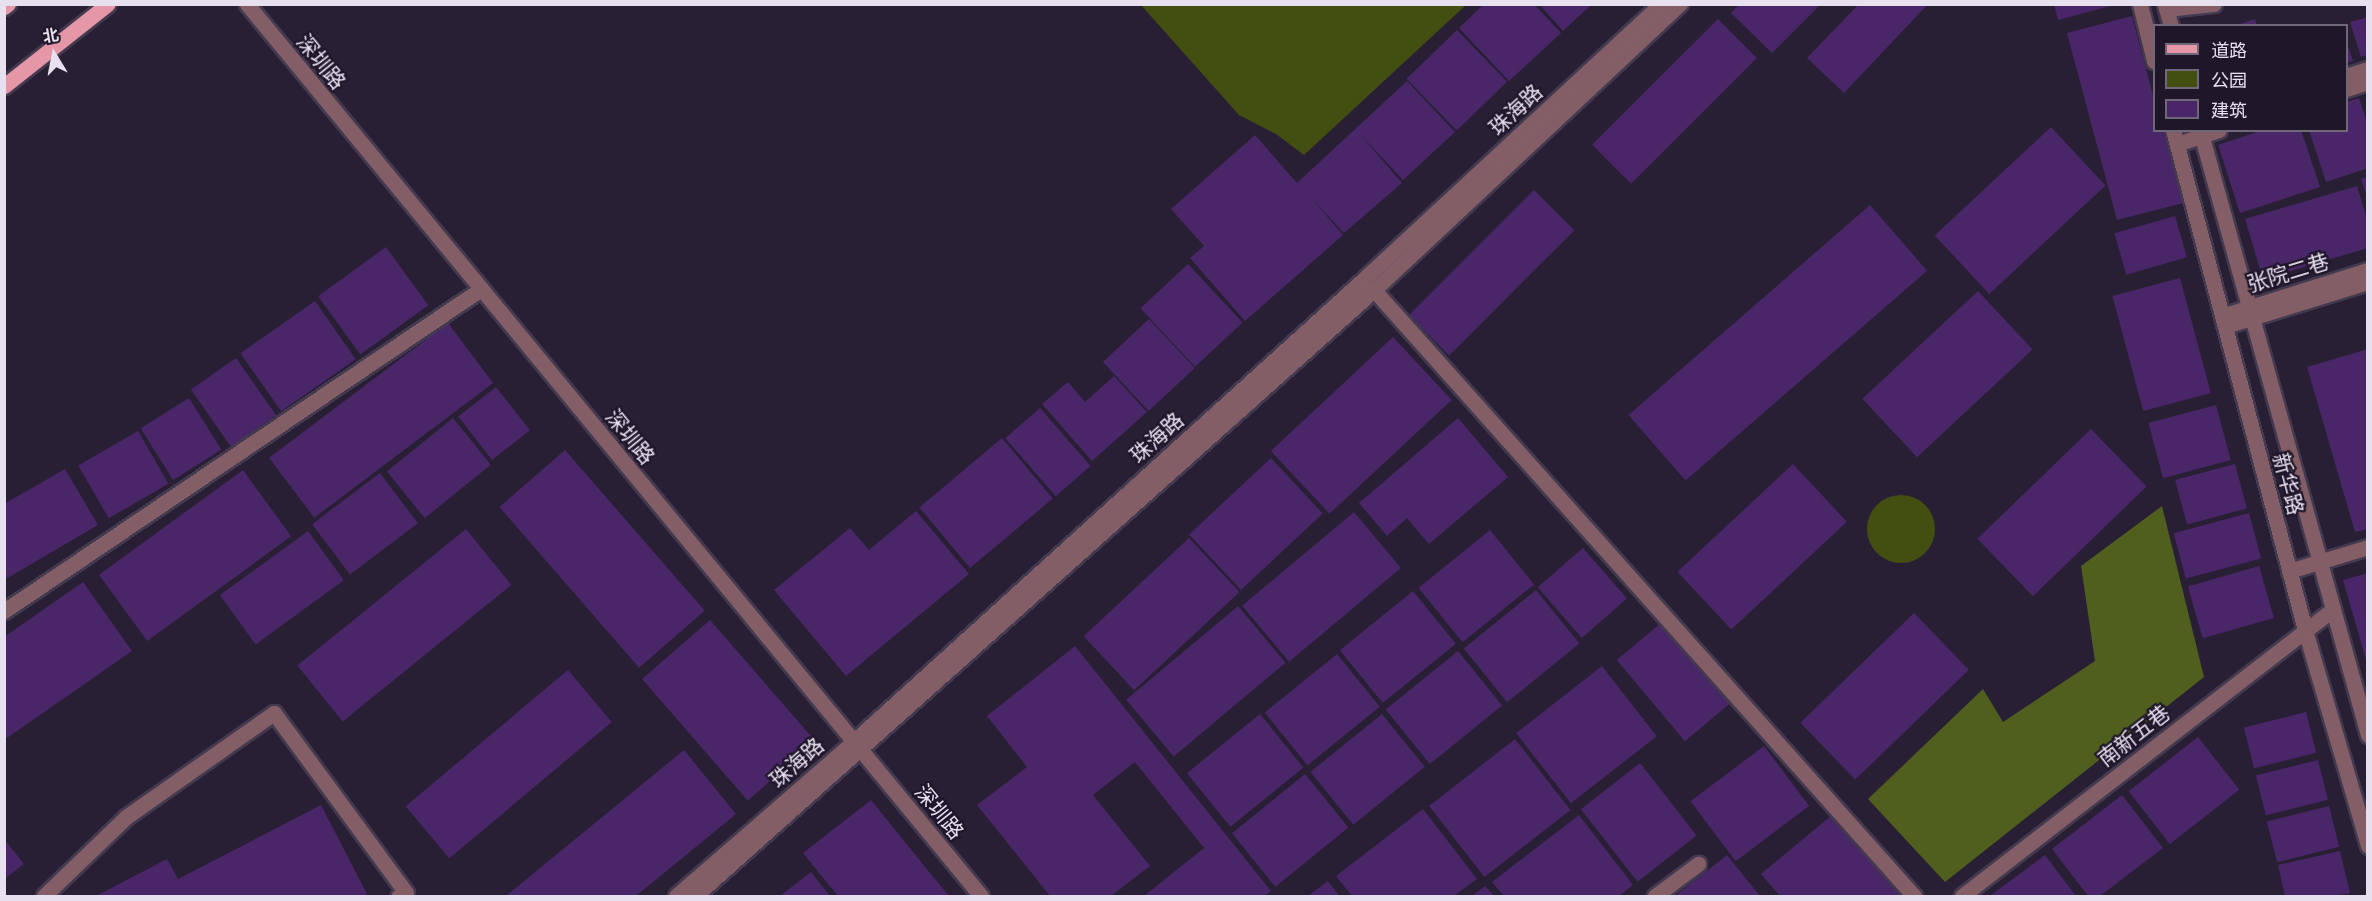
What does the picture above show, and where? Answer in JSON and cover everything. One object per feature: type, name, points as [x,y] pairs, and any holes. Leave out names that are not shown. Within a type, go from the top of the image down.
[{"type":"main road","points":[[4,87],[108,4]]},
{"type":"street","name":"深圳路","points":[[247,4],[981,897]]},
{"type":"street","name":"珠海路","points":[[695,897],[1661,4]]},
{"type":"street","name":"珠海路","points":[[676,897],[858,746],[1374,290],[1680,4]]},
{"type":"street","points":[[2139,4],[2153,57]]},
{"type":"street","points":[[2170,24],[2166,7],[2214,4]]},
{"type":"street","points":[[2348,75],[2367,69]]},
{"type":"street","points":[[2348,88],[2367,82]]},
{"type":"street","points":[[2175,134],[2201,133]]},
{"type":"street","name":"新华路","points":[[2201,133],[2367,735]]},
{"type":"street","name":"新华路","points":[[2175,134],[2305,630],[2364,819],[2367,846]]},
{"type":"street","name":"张院二巷","points":[[2223,321],[2367,270]]},
{"type":"street","name":"张院二巷","points":[[2251,312],[2367,282]]},
{"type":"street","points":[[4,611],[481,289]]},
{"type":"street","points":[[1374,290],[1914,897]]},
{"type":"street","points":[[2289,571],[2367,547]]},
{"type":"street","name":"南新五巷","points":[[1962,897],[2333,609]]},
{"type":"street","points":[[44,897],[126,817],[274,713],[406,892],[399,897]]},
{"type":"street","points":[[1655,897],[1698,864]]},
{"type":"green space","points":[[1141,5],[1466,5],[1304,155],[1276,134],[1239,115]]},
{"type":"green space","points":[[1901,495],[1914,498],[1925,505],[1932,516],[1935,529],[1932,542],[1925,553],[1914,560],[1901,563],[1888,560],[1877,553],[1870,542],[1867,529],[1870,516],[1877,505],[1888,498]]},
{"type":"green space","points":[[2162,506],[2204,677],[1945,882],[1868,799],[1983,689],[2003,722],[2095,661],[2081,566]]},
{"type":"building","points":[[1484,4],[1534,4],[1561,33],[1509,81],[1459,28]]},
{"type":"building","points":[[1539,4],[1592,4],[1563,31]]},
{"type":"building","points":[[1740,4],[1818,4],[1819,6],[1772,53],[1731,13]]},
{"type":"building","points":[[1859,4],[1928,4],[1844,93],[1807,58]]},
{"type":"building","points":[[2054,4],[2114,4],[2114,5],[2058,20]]},
{"type":"building","points":[[2132,16],[2153,95],[2153,132],[2164,132],[2183,203],[2117,220],[2067,33]]},
{"type":"building","points":[[2368,17],[2368,55],[2361,57],[2350,22]]},
{"type":"building","points":[[1718,19],[1757,58],[1631,184],[1592,145]]},
{"type":"building","points":[[2255,19],[2256,24],[2240,24]]},
{"type":"building","points":[[1457,30],[1507,82],[1457,130],[1407,79]]},
{"type":"building","points":[[2348,46],[2353,61],[2348,62]]},
{"type":"building","points":[[1407,81],[1455,132],[1403,180],[1359,133],[1402,183],[1344,233],[1313,200],[1343,235],[1245,321],[1190,258],[1204,246],[1171,209],[1255,135],[1297,183]]},
{"type":"building","points":[[2359,98],[2368,125],[2368,168],[2326,182],[2310,132],[2348,132],[2348,101]]},
{"type":"building","points":[[2051,127],[2106,186],[1989,294],[1935,235]]},
{"type":"building","points":[[2257,132],[2302,132],[2320,187],[2240,213],[2218,145]]},
{"type":"building","points":[[2368,177],[2368,196],[2367,196],[2361,179]]},
{"type":"building","points":[[2357,186],[2368,222],[2368,248],[2263,279],[2245,219]]},
{"type":"building","points":[[1534,190],[1574,230],[1449,355],[1409,315]]},
{"type":"building","points":[[1870,205],[1927,271],[1686,481],[1628,415]]},
{"type":"building","points":[[2175,216],[2187,257],[2126,275],[2114,233]]},
{"type":"building","points":[[386,247],[428,305],[360,355],[318,296]]},
{"type":"building","points":[[1188,264],[1243,323],[1195,367],[1140,308]]},
{"type":"building","points":[[2180,278],[2211,393],[2143,411],[2112,296]]},
{"type":"building","points":[[1978,291],[2033,350],[1917,457],[1862,399]]},
{"type":"building","points":[[315,301],[356,359],[281,411],[240,353]]},
{"type":"building","points":[[1149,319],[1195,368],[1149,411],[1103,362]]},
{"type":"building","points":[[448,323],[493,383],[314,518],[269,458]]},
{"type":"building","points":[[1393,337],[1452,400],[1330,514],[1271,451]]},
{"type":"building","points":[[2368,349],[2368,529],[2355,532],[2307,367]]},
{"type":"building","points":[[236,358],[276,415],[231,447],[191,390]]},
{"type":"building","points":[[1114,376],[1147,412],[1092,461],[1042,404],[1068,382],[1085,402]]},
{"type":"building","points":[[496,387],[530,430],[492,460],[458,417]]},
{"type":"building","points":[[189,398],[221,450],[173,480],[141,428]]},
{"type":"building","points":[[2216,405],[2231,460],[2163,478],[2148,423]]},
{"type":"building","points":[[1040,408],[1091,466],[1056,496],[1005,438]]},
{"type":"building","points":[[453,418],[491,465],[425,518],[387,471]]},
{"type":"building","points":[[1458,418],[1508,477],[1429,544],[1407,518],[1387,536],[1359,503]]},
{"type":"building","points":[[2091,429],[2147,487],[2033,596],[1977,539]]},
{"type":"building","points":[[138,431],[169,484],[109,518],[78,466]]},
{"type":"building","points":[[1002,438],[1053,499],[970,568],[919,507]]},
{"type":"building","points":[[565,450],[705,611],[639,668],[499,507]]},
{"type":"building","points":[[1271,458],[1323,514],[1241,590],[1189,534]]},
{"type":"building","points":[[1793,464],[1847,522],[1731,630],[1677,572]]},
{"type":"building","points":[[2235,464],[2247,508],[2187,524],[2175,480]]},
{"type":"building","points":[[65,469],[98,525],[4,580],[4,504]]},
{"type":"building","points":[[243,470],[291,536],[147,641],[99,575]]},
{"type":"building","points":[[380,473],[418,523],[350,574],[312,524]]},
{"type":"building","points":[[916,511],[969,574],[846,676],[774,590],[850,528],[869,550]]},
{"type":"building","points":[[1354,512],[1401,568],[1289,662],[1242,606]]},
{"type":"building","points":[[2249,513],[2261,558],[2186,579],[2174,533]]},
{"type":"building","points":[[466,529],[511,585],[343,722],[297,666]]},
{"type":"building","points":[[1490,530],[1534,584],[1463,642],[1419,588]]},
{"type":"building","points":[[308,531],[344,580],[256,644],[220,595]]},
{"type":"building","points":[[1189,538],[1239,592],[1134,690],[1084,636]]},
{"type":"building","points":[[1583,548],[1627,599],[1582,638],[1538,587]]},
{"type":"building","points":[[2259,566],[2274,618],[2203,638],[2188,586]]},
{"type":"building","points":[[2368,573],[2368,663],[2367,663],[2343,580]]},
{"type":"building","points":[[83,582],[132,651],[4,740],[4,637]]},
{"type":"building","points":[[1536,590],[1579,644],[1507,702],[1464,649]]},
{"type":"building","points":[[1413,591],[1456,644],[1383,703],[1340,650]]},
{"type":"building","points":[[1238,606],[1286,663],[1174,757],[1126,700]]},
{"type":"building","points":[[1914,613],[1969,670],[1855,780],[1800,723]]},
{"type":"building","points":[[710,620],[816,742],[748,801],[642,679]]},
{"type":"building","points":[[1662,622],[1730,703],[1685,741],[1617,660]]},
{"type":"building","points":[[1075,646],[1271,891],[1264,896],[1144,896],[1204,848],[1135,762],[1093,795],[1150,866],[1111,896],[1050,896],[977,805],[1027,767],[987,716]]},
{"type":"building","points":[[1458,651],[1502,705],[1430,764],[1386,710]]},
{"type":"building","points":[[1337,654],[1380,707],[1308,765],[1265,713]]},
{"type":"building","points":[[1602,666],[1657,736],[1571,803],[1516,733]]},
{"type":"building","points":[[568,670],[612,722],[449,858],[406,806]]},
{"type":"building","points":[[2306,712],[2316,753],[2254,768],[2244,727]]},
{"type":"building","points":[[1260,714],[1303,768],[1230,827],[1187,773]]},
{"type":"building","points":[[1382,714],[1425,767],[1353,825],[1311,772]]},
{"type":"building","points":[[2198,737],[2239,790],[2170,844],[2129,791]]},
{"type":"building","points":[[1515,739],[1570,810],[1485,877],[1429,806]]},
{"type":"building","points":[[1764,746],[1809,806],[1736,861],[1691,801]]},
{"type":"building","points":[[684,750],[736,814],[636,896],[506,896]]},
{"type":"building","points":[[2318,760],[2328,800],[2266,815],[2256,775]]},
{"type":"building","points":[[1640,763],[1697,835],[1638,882],[1581,809]]},
{"type":"building","points":[[1305,774],[1348,828],[1275,887],[1232,833]]},
{"type":"building","points":[[2122,795],[2163,848],[2100,896],[2088,896],[2052,849]]},
{"type":"building","points":[[871,800],[949,896],[838,896],[803,853]]},
{"type":"building","points":[[321,805],[367,894],[363,896],[96,896],[167,859],[178,879]]},
{"type":"building","points":[[2329,806],[2339,847],[2277,862],[2267,821]]},
{"type":"building","points":[[1423,809],[1477,879],[1454,896],[1352,896],[1336,876]]},
{"type":"building","points":[[1579,815],[1633,885],[1619,896],[1504,896],[1492,882]]},
{"type":"building","points":[[1832,815],[1900,896],[1780,896],[1761,874]]},
{"type":"building","points":[[4,839],[24,864],[4,879]]},
{"type":"building","points":[[2340,851],[2350,893],[2333,896],[2285,896],[2278,865]]},
{"type":"building","points":[[1727,855],[1760,896],[1675,896]]},
{"type":"building","points":[[2045,855],[2076,896],[1990,896]]},
{"type":"building","points":[[811,872],[830,896],[780,896]]},
{"type":"building","points":[[1328,881],[1339,896],[1308,896]]},
{"type":"building","points":[[1485,886],[1494,896],[1472,896]]}]
